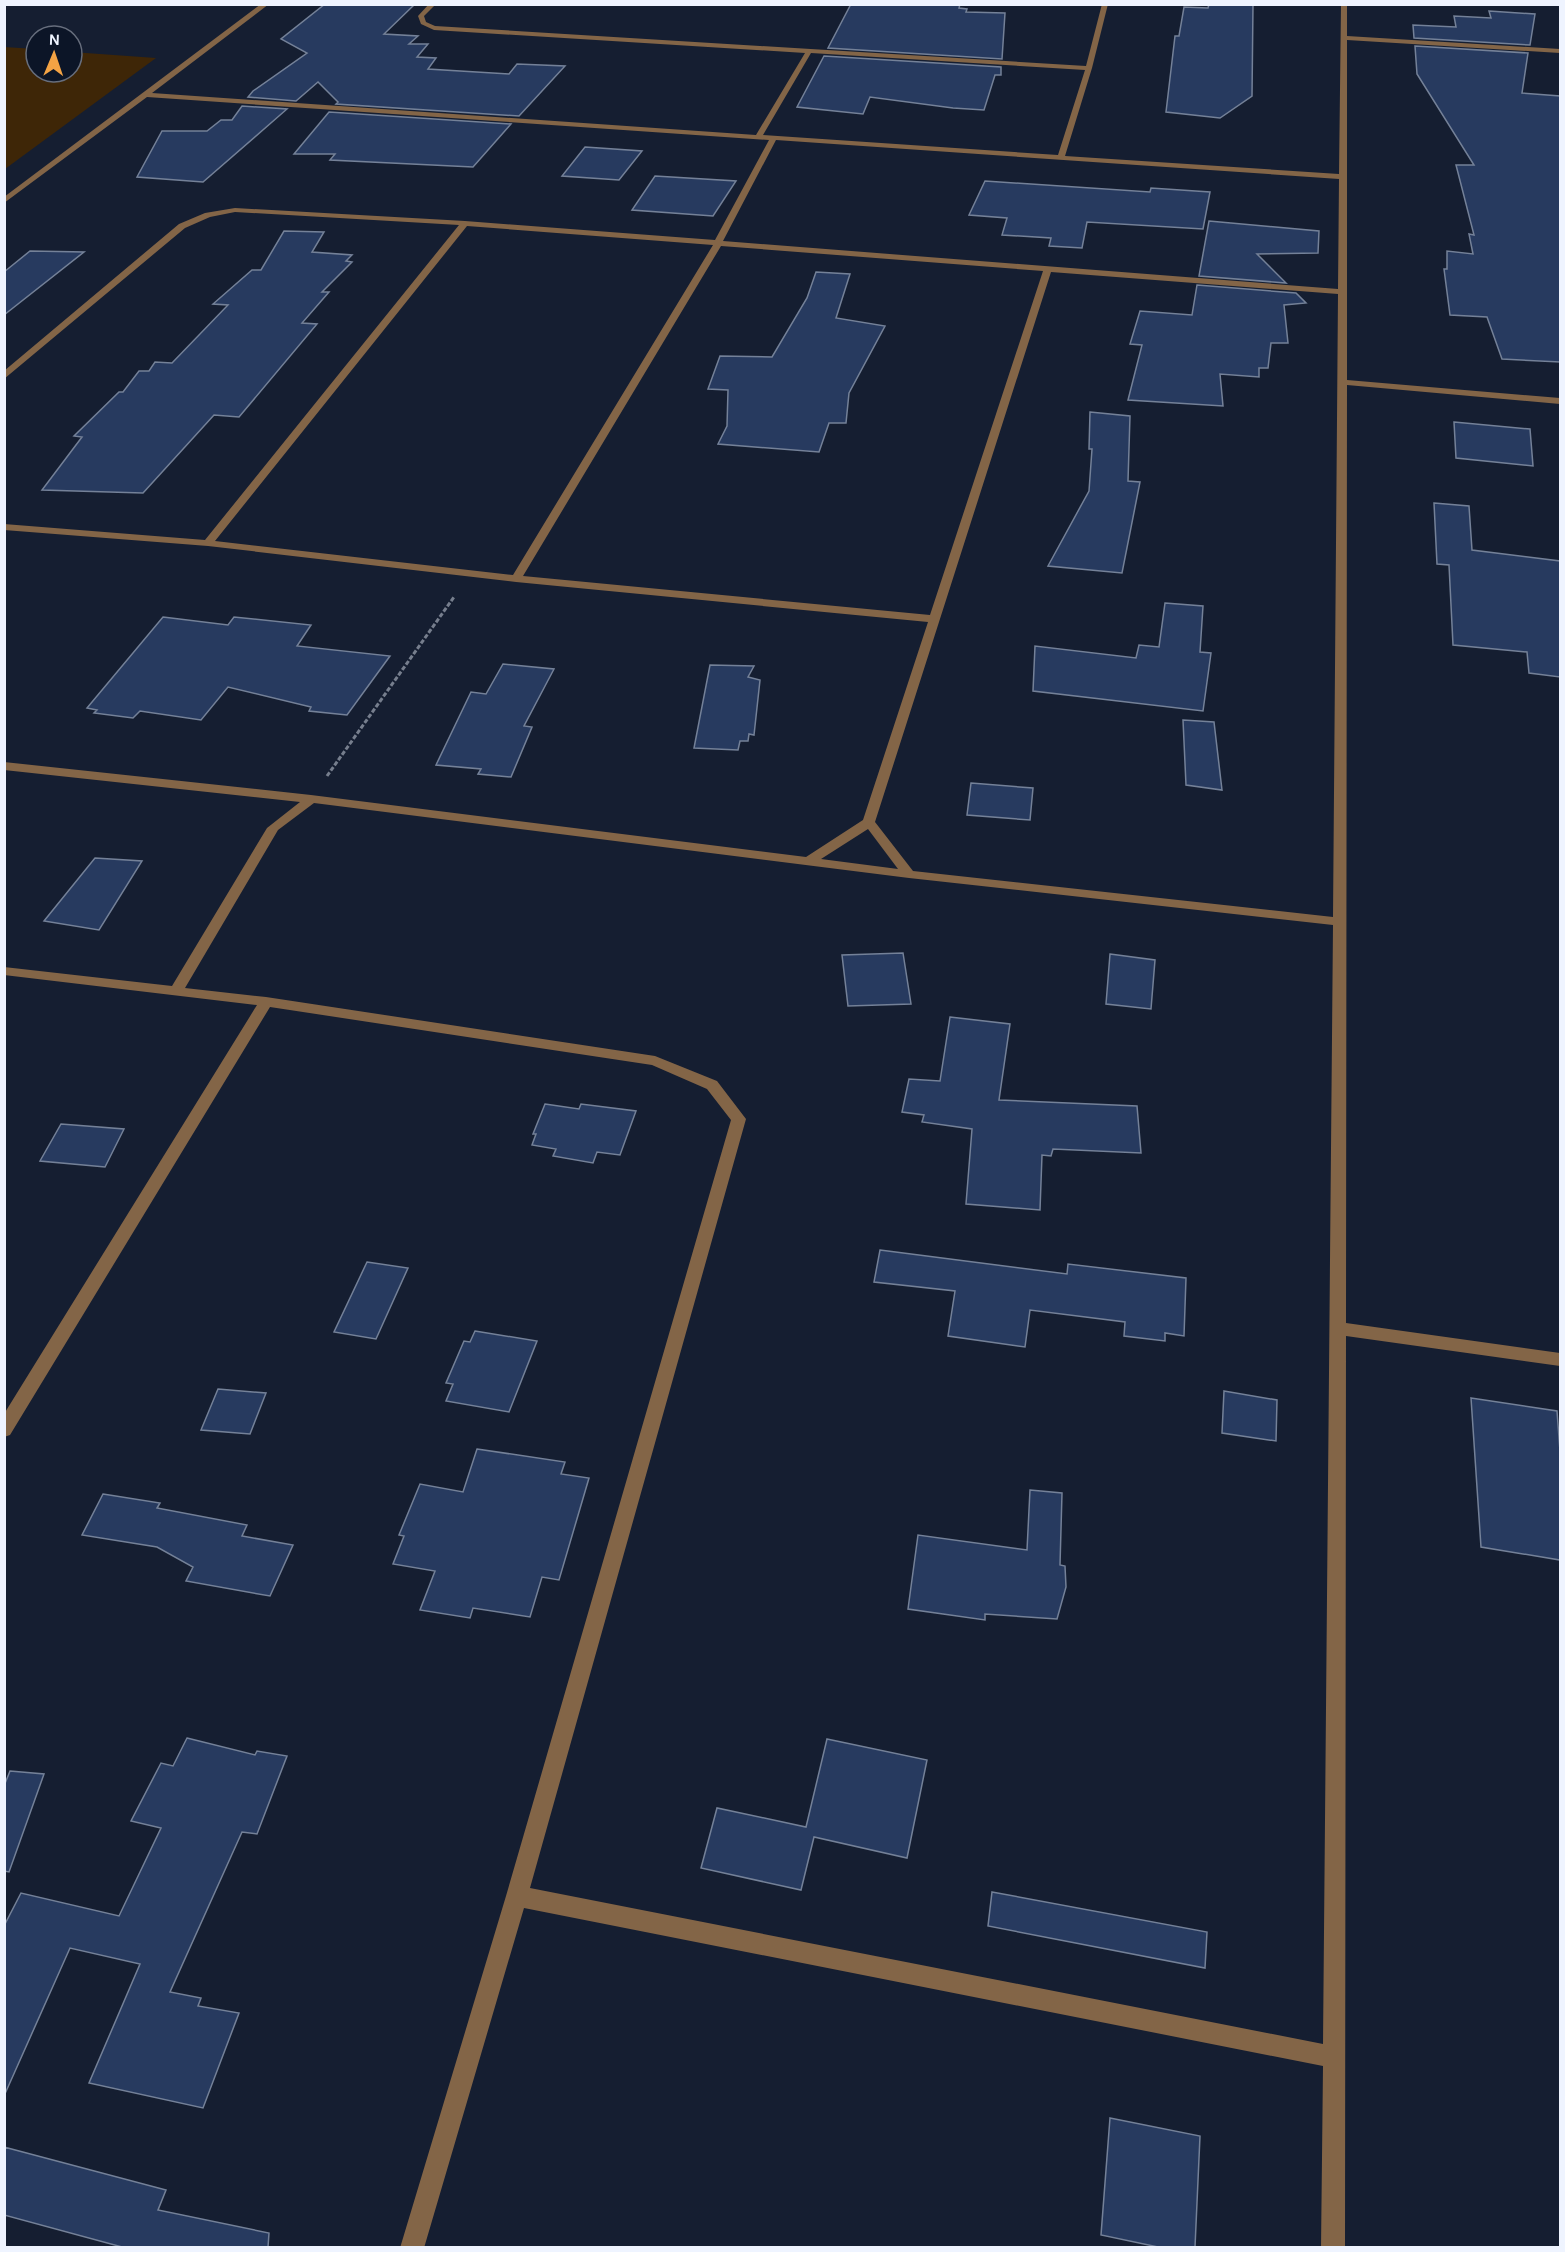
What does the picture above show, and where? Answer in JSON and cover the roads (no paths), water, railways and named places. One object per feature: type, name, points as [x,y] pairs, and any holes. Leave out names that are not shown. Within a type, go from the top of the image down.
[{"type":"street","points":[[4,201],[148,95],[266,4]]},
{"type":"street","points":[[433,4],[421,16],[423,23],[434,28],[1089,68]]},
{"type":"street","points":[[1061,158],[1089,68],[1105,4]]},
{"type":"street","points":[[1333,2247],[1344,4]]},
{"type":"street","points":[[1344,38],[1560,51]]},
{"type":"street","points":[[758,137],[809,51]]},
{"type":"street","points":[[148,95],[1343,177]]},
{"type":"street","points":[[516,579],[718,243],[774,138]]},
{"type":"street","points":[[7,372],[182,226],[207,215],[235,210],[465,223],[1343,292]]},
{"type":"street","points":[[208,543],[465,223]]},
{"type":"street","points":[[809,861],[869,822],[1048,269]]},
{"type":"street","points":[[1342,382],[1560,400]]},
{"type":"street","points":[[4,527],[208,543],[516,579],[935,619]]},
{"type":"street","points":[[4,766],[310,799],[909,874],[1340,922]]},
{"type":"street","points":[[177,990],[273,828],[310,799]]},
{"type":"street","points":[[869,822],[909,874]]},
{"type":"street","points":[[4,971],[267,1002],[655,1061],[712,1085],[739,1119],[517,1896],[412,2247]]},
{"type":"street","points":[[4,1430],[267,1002]]},
{"type":"street","points":[[1337,1328],[1560,1360]]},
{"type":"street","points":[[517,1896],[1334,2057]]}]
